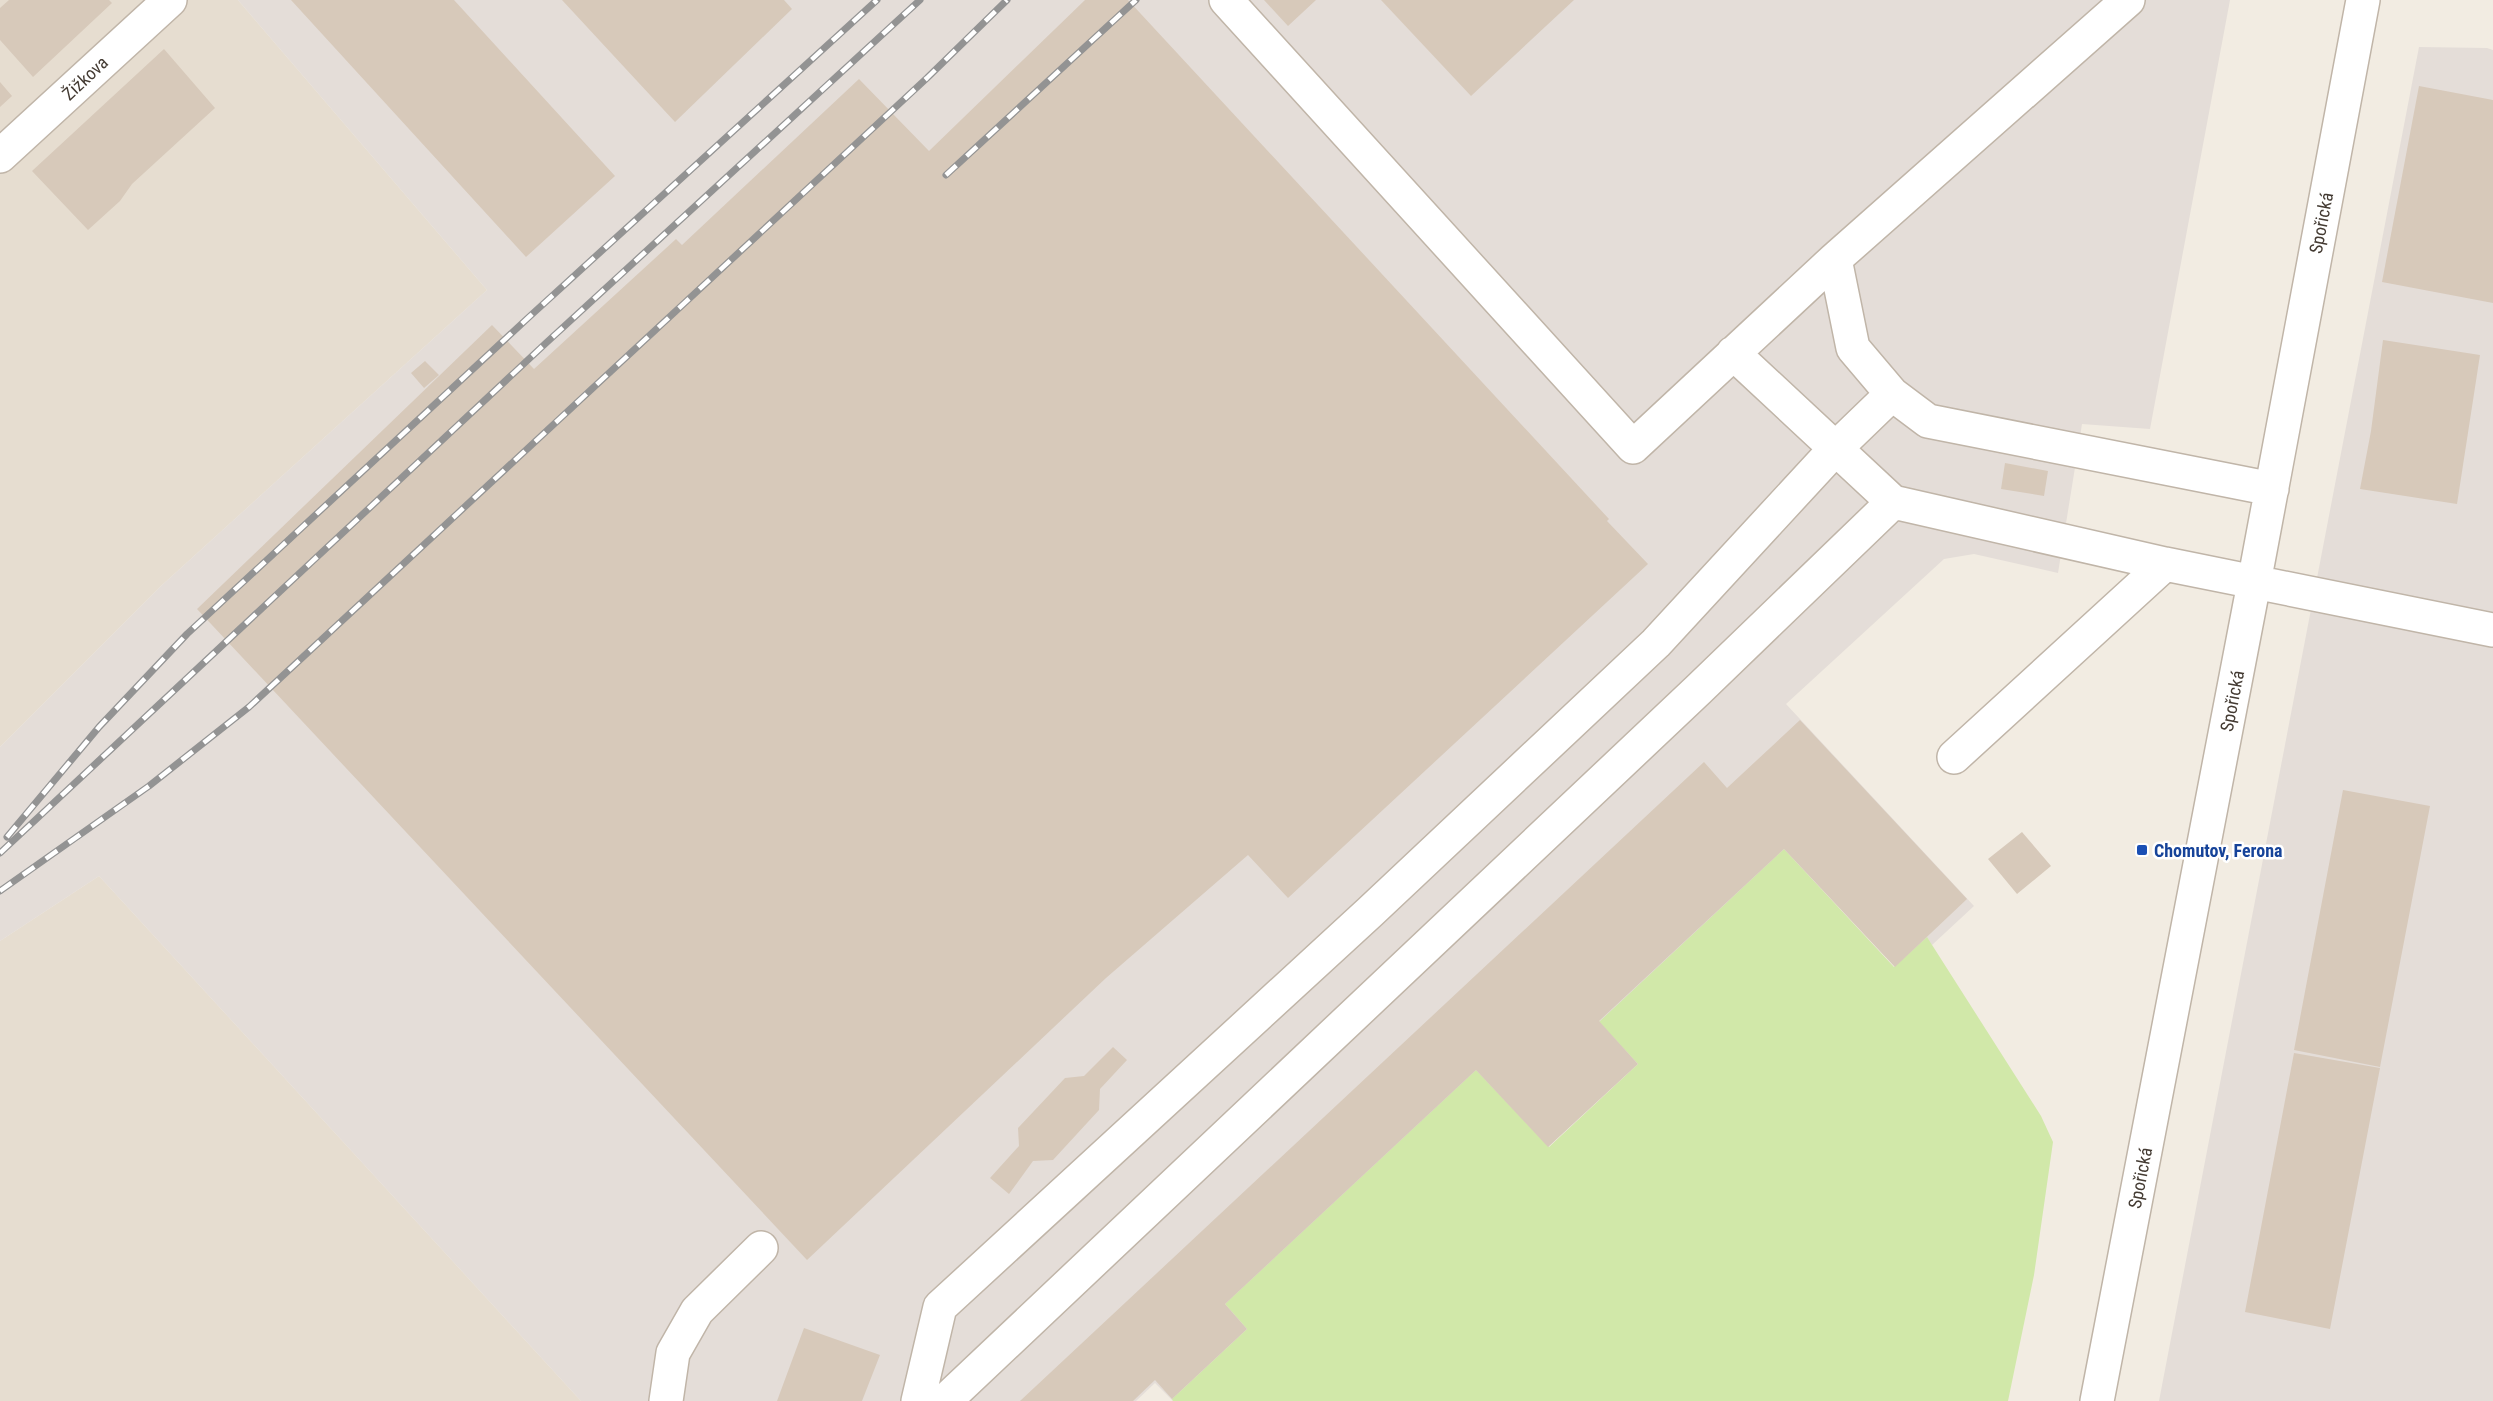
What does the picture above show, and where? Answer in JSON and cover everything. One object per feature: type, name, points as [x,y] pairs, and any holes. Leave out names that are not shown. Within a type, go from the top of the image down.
[{"type":"street","name":"Žižkova","points":[[0,156],[170,0]]},
{"type":"street","points":[[1226,0],[1633,447],[1835,259],[2128,0]]},
{"type":"street","name":"Spořická","points":[[2097,1401],[2272,489],[2363,0]]},
{"type":"street","points":[[1835,259],[1853,348],[1892,394],[1928,421],[2272,489]]},
{"type":"street","points":[[1733,353],[1893,502],[2254,583],[2493,630]]},
{"type":"street","points":[[918,1401],[940,1307],[1370,912],[1656,643],[1836,448],[1892,394]]},
{"type":"street","points":[[945,1401],[1698,690],[1893,502]]},
{"type":"street","points":[[1954,757],[2165,564]]},
{"type":"street","points":[[666,1401],[672,1353],[697,1311],[761,1248]]},
{"type":"shaded area","points":[[0,0],[238,0],[487,290],[161,586],[0,747]]},
{"type":"shaded area","points":[[238,0],[2230,0],[2150,429],[2082,424],[2058,573],[1974,554],[1944,559],[1786,704],[1974,906],[1932,945],[1927,938],[1895,967],[1784,849],[1601,1031],[1634,1067],[1548,1147],[1225,1304],[1247,1329],[1173,1398],[1173,1401],[1155,1383],[1136,1401],[581,1401],[99,876],[0,941],[0,747],[161,586],[487,290]]},
{"type":"shaded area","points":[[2419,47],[2493,50],[2493,1401],[2159,1401]]},
{"type":"shaded area","points":[[99,876],[581,1401],[0,1401],[0,941]]},
{"type":"green space","points":[[1784,849],[1894,967],[1927,937],[2041,1116],[2053,1142],[2034,1275],[2008,1401],[1173,1401],[1172,1399],[1247,1329],[1225,1304],[1476,1070],[1549,1147],[1638,1064],[1599,1022]]},
{"type":"building","points":[[9,0],[109,0],[112,3],[33,77],[0,40],[0,8]]},
{"type":"building","points":[[291,0],[454,0],[615,176],[526,257]]},
{"type":"building","points":[[562,0],[784,0],[792,9],[675,122]]},
{"type":"building","points":[[1085,0],[1128,0],[1609,519],[1607,521],[1648,564],[1288,898],[1248,855],[1106,978],[807,1260],[197,609],[492,325],[534,369],[676,239],[682,245],[859,79],[929,151]]},
{"type":"building","points":[[1264,0],[1316,0],[1288,26]]},
{"type":"building","points":[[1381,0],[1574,0],[1471,96]]},
{"type":"building","points":[[164,49],[215,108],[132,184],[120,201],[88,230],[32,171]]},
{"type":"building","points":[[0,82],[12,96],[0,107]]},
{"type":"building","points":[[2419,86],[2493,100],[2493,303],[2382,282]]},
{"type":"building","points":[[2383,340],[2480,355],[2457,504],[2360,489],[2371,431]]},
{"type":"building","points":[[425,361],[439,375],[424,388],[411,373]]},
{"type":"building","points":[[2005,463],[2048,471],[2044,496],[2001,489]]},
{"type":"building","points":[[1800,720],[1967,899],[1895,967],[1784,849],[1599,1021],[1638,1064],[1548,1147],[1476,1070],[1225,1304],[1247,1329],[1172,1399],[1155,1380],[1133,1401],[1020,1401],[1704,762],[1727,788]]},
{"type":"building","points":[[2343,790],[2430,806],[2380,1067],[2294,1050]]},
{"type":"building","points":[[2022,832],[2051,866],[2017,894],[1988,859]]},
{"type":"building","points":[[1113,1047],[1127,1060],[1100,1089],[1099,1110],[1053,1160],[1033,1161],[1009,1194],[990,1178],[1019,1146],[1018,1128],[1065,1078],[1084,1076]]},
{"type":"building","points":[[2294,1053],[2380,1068],[2330,1329],[2245,1312]]},
{"type":"building","points":[[804,1328],[880,1355],[862,1401],[777,1401]]},
{"type":"railway","points":[[7,837],[99,727],[187,634],[529,317],[877,0]]},
{"type":"railway","points":[[0,853],[546,343],[920,0]]},
{"type":"railway","points":[[0,891],[149,786],[249,707],[927,78],[1007,0]]},
{"type":"railway","points":[[946,175],[1136,0]]},
{"type":"place","name":"Chomutov, Ferona","points":[[2142,850]]}]
